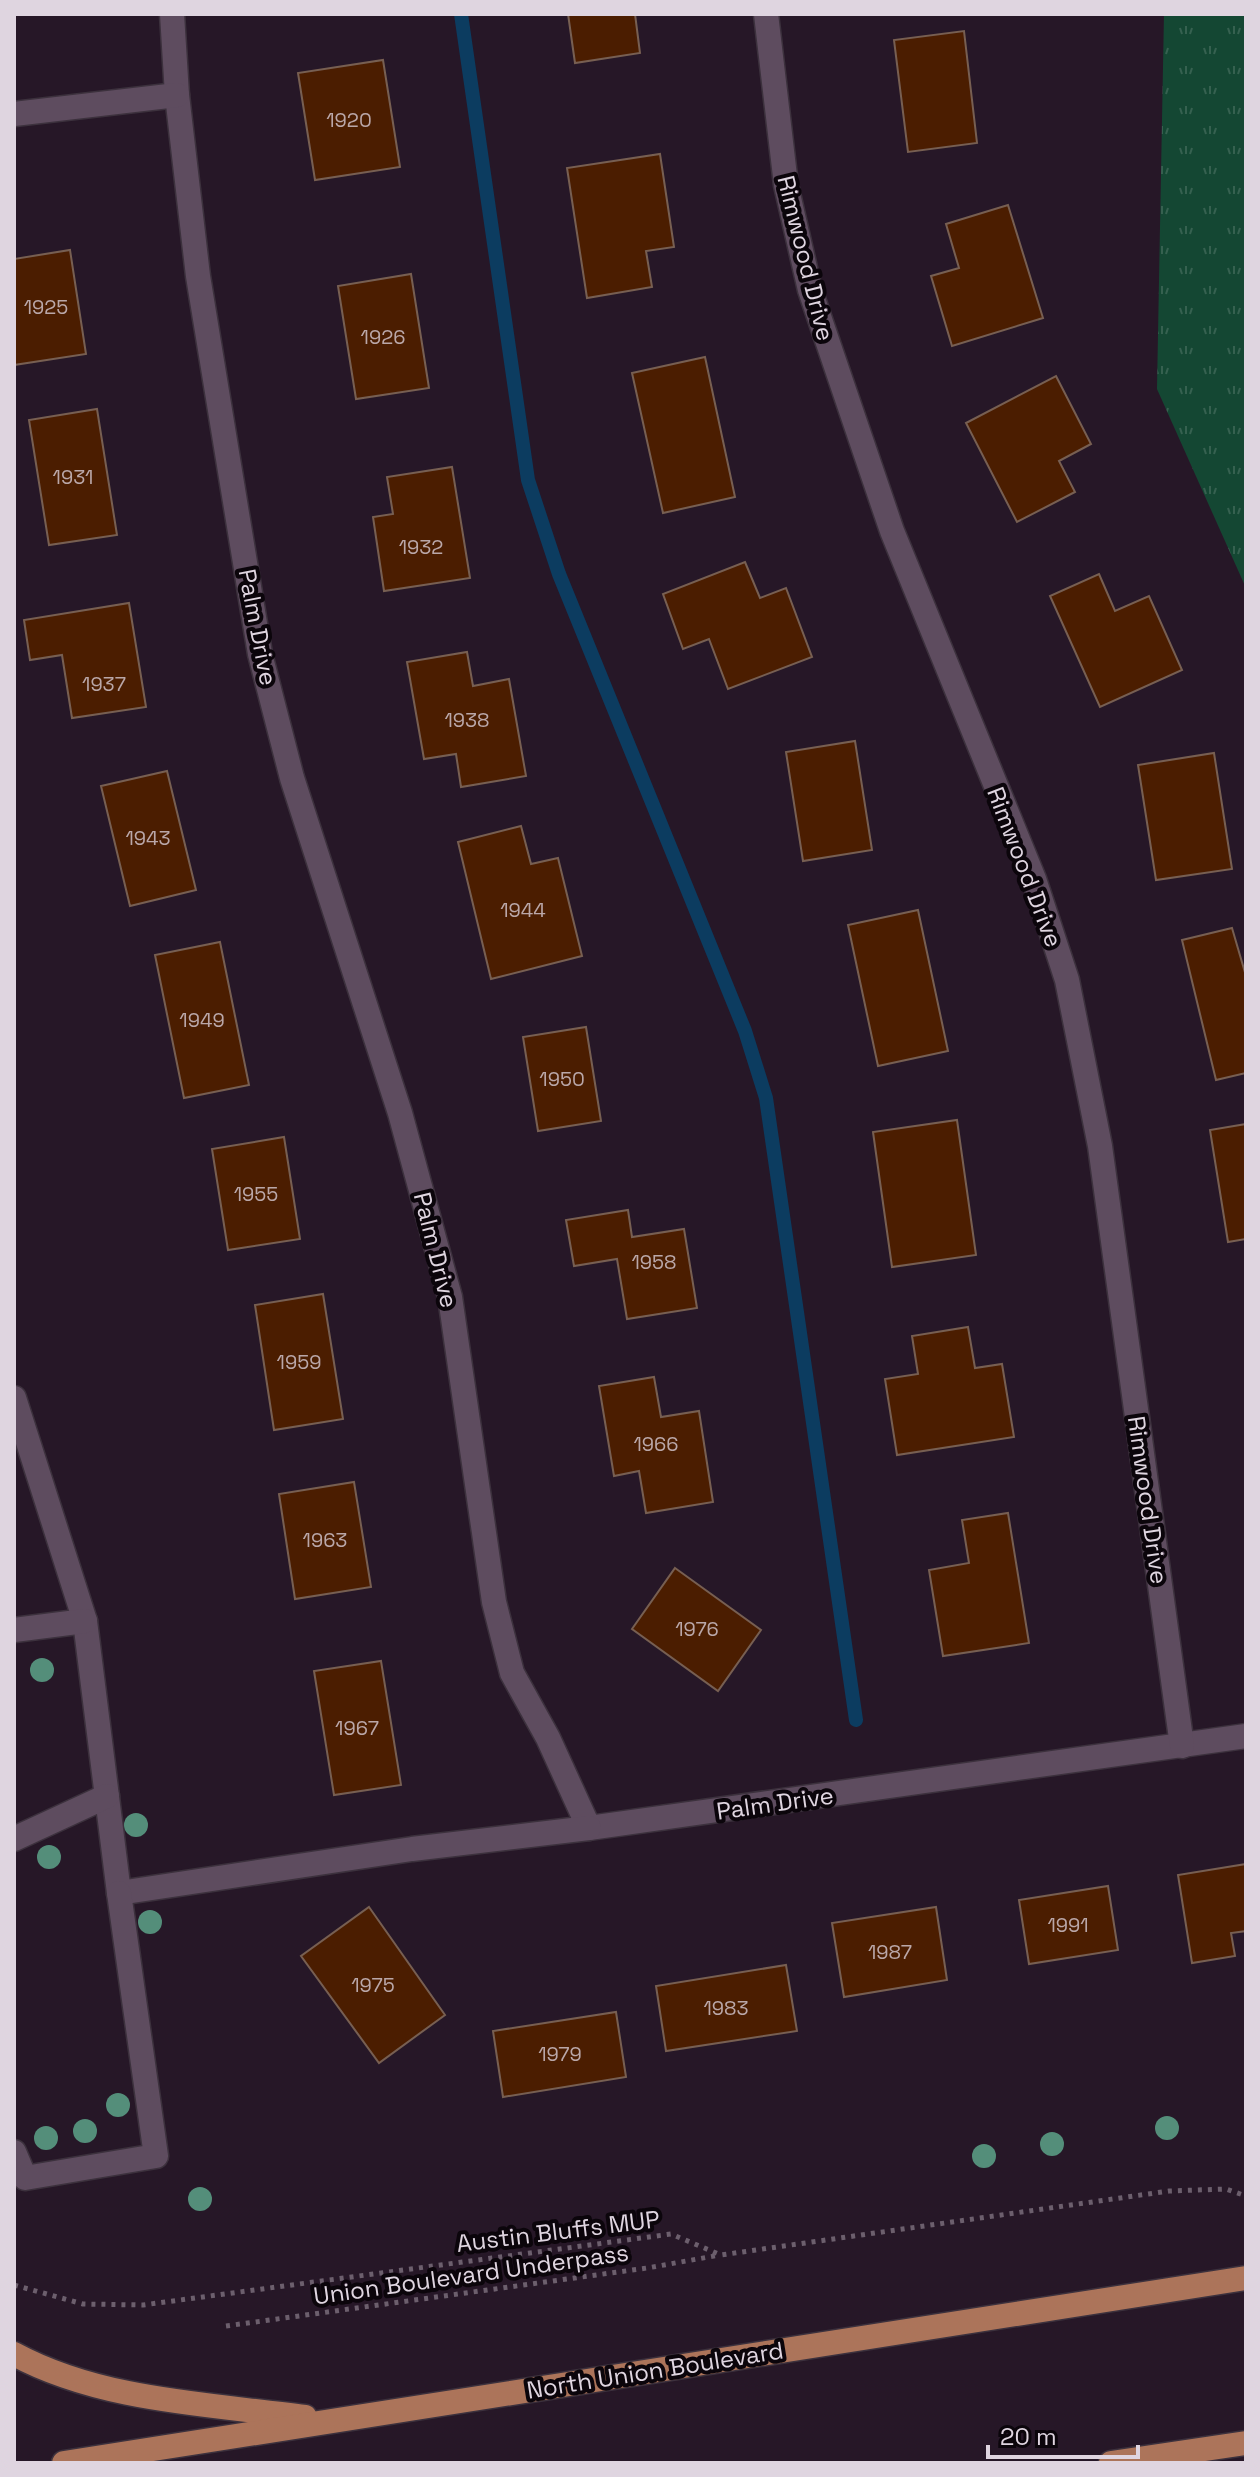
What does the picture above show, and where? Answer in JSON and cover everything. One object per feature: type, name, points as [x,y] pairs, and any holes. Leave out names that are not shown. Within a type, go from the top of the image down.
[{"type":"main road","name":"North Union Boulevard","points":[[64,2463],[1246,2278]]},
{"type":"main road","points":[[14,2354],[45,2371],[101,2387],[331,2421]]},
{"type":"main road","points":[[1111,2463],[1246,2443]]},
{"type":"street","name":"Palm Drive","points":[[172,14],[177,95],[198,276],[260,654],[292,778],[400,1113],[450,1297],[494,1602],[512,1673],[548,1738],[589,1828],[1246,1736]]},
{"type":"street","name":"Rimwood Drive","points":[[766,14],[786,185],[815,304],[892,531],[1034,879],[1067,980],[1100,1146],[1182,1746]]},
{"type":"street","points":[[14,114],[177,95]]},
{"type":"street","points":[[14,1398],[85,1621],[156,2156],[25,2178],[14,2152]]},
{"type":"street","points":[[14,1630],[85,1621]]},
{"type":"street","points":[[14,1839],[107,1796]]},
{"type":"street","points":[[119,1893],[412,1849],[589,1828]]},
{"type":"path","points":[[721,2255],[1169,2191],[1226,2189],[1246,2196]]},
{"type":"path","name":"Austin Bluffs MUP","points":[[14,2285],[83,2304],[143,2305],[671,2234],[721,2255]]},
{"type":"path","name":"Union Boulevard Underpass","points":[[226,2326],[721,2255]]},
{"type":"green space","points":[[1164,14],[1246,14],[1246,588],[1157,389]]},
{"type":"building","points":[[568,14],[635,14],[640,53],[575,63]]},
{"type":"building","points":[[964,31],[977,143],[908,152],[894,40]]},
{"type":"building","points":[[383,60],[400,167],[315,180],[298,73]]},
{"type":"building","points":[[660,154],[674,247],[646,251],[652,287],[587,298],[567,168]]},
{"type":"building","points":[[1008,205],[1043,318],[952,346],[931,276],[959,268],[946,224]]},
{"type":"building","points":[[70,250],[86,354],[14,365],[14,259]]},
{"type":"building","points":[[411,274],[429,388],[356,399],[338,286]]},
{"type":"building","points":[[705,357],[735,497],[663,513],[632,373]]},
{"type":"building","points":[[1056,376],[1091,444],[1059,461],[1075,492],[1017,522],[966,423]]},
{"type":"building","points":[[97,409],[117,535],[49,545],[29,420]]},
{"type":"building","points":[[452,467],[470,578],[384,591],[373,517],[393,514],[387,477]]},
{"type":"building","points":[[745,562],[760,598],[786,588],[812,657],[728,689],[709,639],[683,649],[663,594]]},
{"type":"building","points":[[1099,574],[1115,611],[1149,596],[1182,670],[1100,707],[1050,596]]},
{"type":"building","points":[[129,603],[146,707],[72,718],[62,655],[30,660],[24,620]]},
{"type":"building","points":[[467,652],[473,686],[509,679],[526,776],[461,787],[456,754],[424,759],[407,662]]},
{"type":"building","points":[[855,741],[872,850],[803,861],[786,752]]},
{"type":"building","points":[[1214,753],[1232,869],[1156,880],[1138,765]]},
{"type":"building","points":[[167,771],[196,890],[130,906],[101,786]]},
{"type":"building","points":[[521,826],[531,864],[558,858],[582,956],[491,979],[458,842]]},
{"type":"building","points":[[918,910],[948,1051],[878,1066],[848,925]]},
{"type":"building","points":[[1232,928],[1246,976],[1246,1073],[1216,1080],[1182,940]]},
{"type":"building","points":[[220,942],[249,1085],[184,1098],[155,955]]},
{"type":"building","points":[[586,1027],[601,1121],[538,1131],[523,1037]]},
{"type":"building","points":[[957,1120],[976,1255],[892,1267],[873,1132]]},
{"type":"building","points":[[1246,1124],[1246,1239],[1228,1242],[1210,1130]]},
{"type":"building","points":[[284,1137],[300,1239],[228,1250],[212,1149]]},
{"type":"building","points":[[628,1210],[632,1237],[684,1229],[697,1308],[627,1319],[617,1259],[574,1266],[566,1220]]},
{"type":"building","points":[[323,1294],[343,1419],[274,1430],[255,1305]]},
{"type":"building","points":[[968,1327],[975,1368],[1002,1364],[1014,1437],[897,1455],[885,1379],[918,1374],[912,1336]]},
{"type":"building","points":[[654,1377],[661,1417],[699,1411],[713,1502],[646,1513],[639,1471],[614,1476],[599,1386]]},
{"type":"building","points":[[354,1482],[371,1587],[295,1599],[279,1494]]},
{"type":"building","points":[[1008,1513],[1029,1643],[943,1656],[929,1570],[969,1563],[962,1520]]},
{"type":"building","points":[[675,1568],[761,1630],[718,1691],[632,1629]]},
{"type":"building","points":[[381,1661],[401,1785],[334,1795],[314,1671]]},
{"type":"building","points":[[1246,1864],[1246,1931],[1231,1933],[1235,1956],[1192,1963],[1178,1875]]},
{"type":"building","points":[[1108,1886],[1118,1950],[1029,1964],[1019,1900]]},
{"type":"building","points":[[369,1907],[445,2015],[379,2063],[301,1956]]},
{"type":"building","points":[[936,1907],[947,1980],[844,1997],[832,1923]]},
{"type":"building","points":[[786,1965],[797,2031],[666,2051],[656,1986]]},
{"type":"building","points":[[616,2012],[626,2077],[503,2097],[493,2031]]},
{"type":"waterway","points":[[461,14],[528,480],[559,574],[745,1031],[766,1098],[856,1720]]}]
